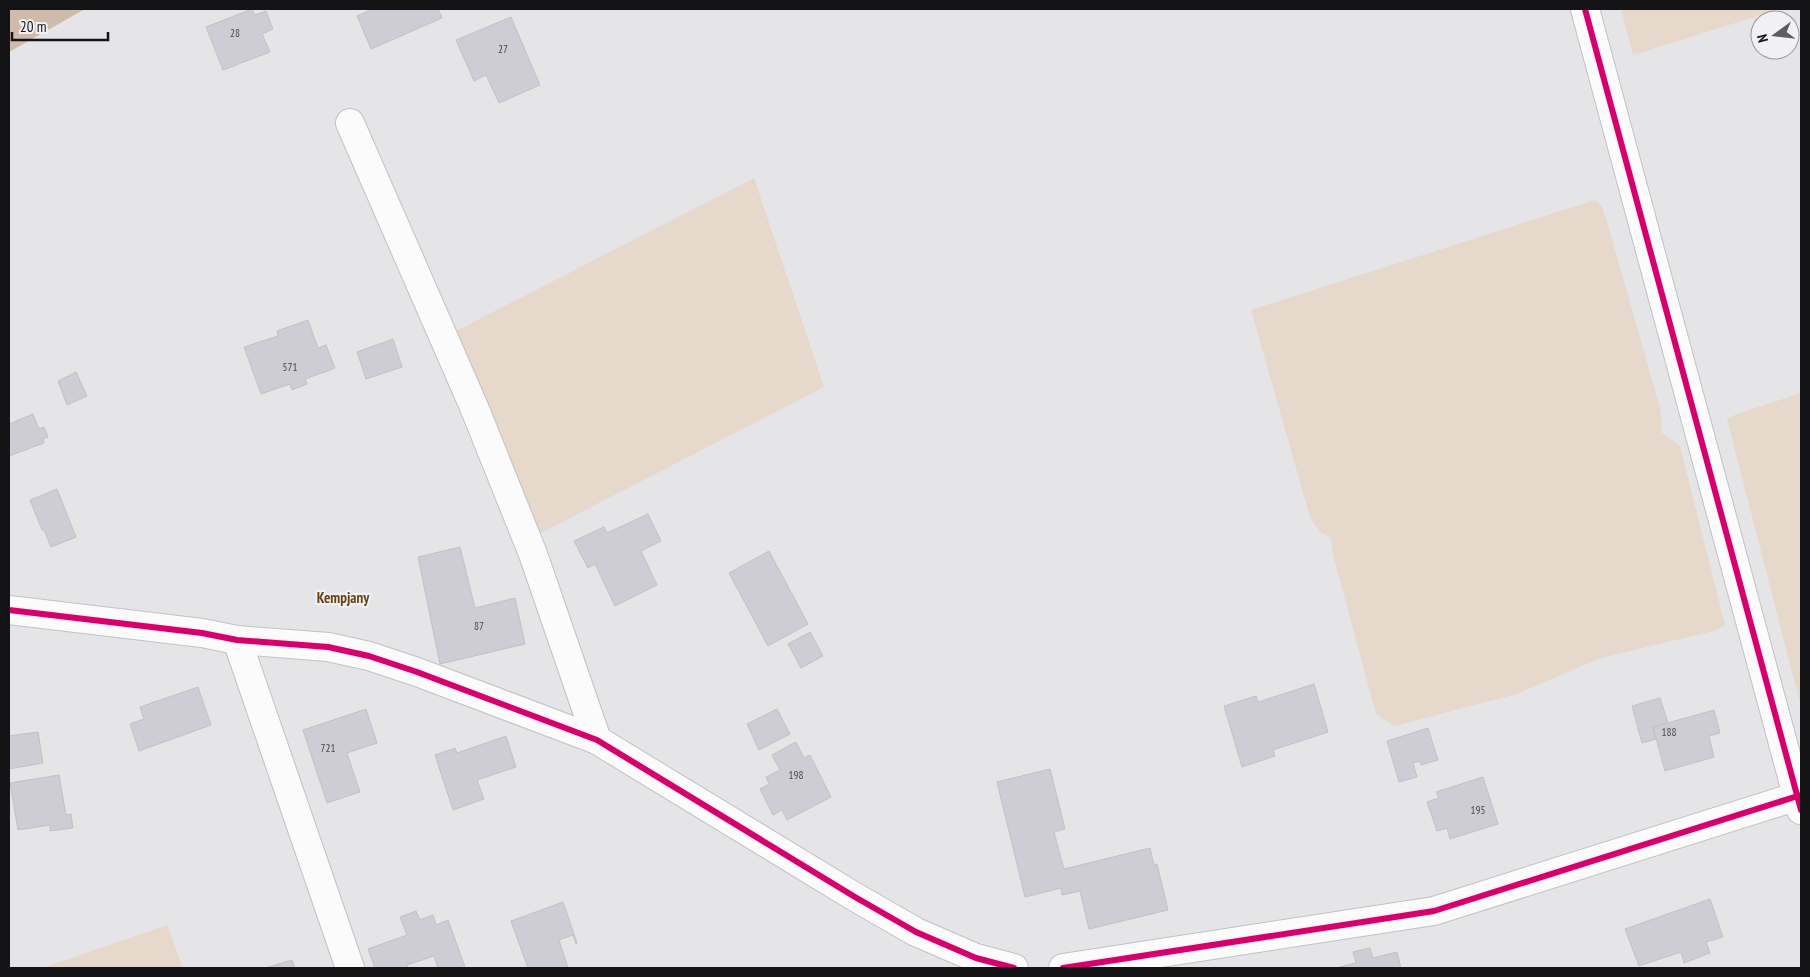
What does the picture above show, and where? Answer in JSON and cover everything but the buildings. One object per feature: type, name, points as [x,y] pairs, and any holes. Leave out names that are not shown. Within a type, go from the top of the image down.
[{"type":"street","points":[[1063,968],[1434,911],[1800,800],[1585,9]]},
{"type":"street","points":[[350,123],[474,407],[533,554],[596,740]]},
{"type":"street","points":[[9,610],[237,640],[328,647],[369,656],[417,672],[596,740],[916,932],[976,958],[1014,968]]},
{"type":"street","points":[[237,640],[350,968]]},
{"type":"shaded area","points":[[9,9],[85,9],[9,52]]},
{"type":"shaded area","points":[[1621,9],[1780,9],[1750,10],[1750,18],[1633,55]]},
{"type":"shaded area","points":[[754,178],[824,387],[535,536],[454,332]]},
{"type":"shaded area","points":[[1595,200],[1602,207],[1607,222],[1660,408],[1661,432],[1680,446],[1725,625],[1714,631],[1600,658],[1517,694],[1394,726],[1376,714],[1332,551],[1331,538],[1319,531],[1310,517],[1251,310]]},
{"type":"shaded area","points":[[1801,393],[1801,707],[1727,419]]},
{"type":"shaded area","points":[[167,925],[183,968],[43,968]]},
{"type":"cycle path","points":[[1585,9],[1801,810]]},
{"type":"cycle path","points":[[9,610],[202,633],[237,640],[328,647],[369,656],[417,672],[597,740],[916,932],[976,958],[1014,968]]},
{"type":"cycle path","points":[[1063,968],[1434,911],[1801,795]]},
{"type":"district","name":"Kempjany","points":[[343,598]]}]
